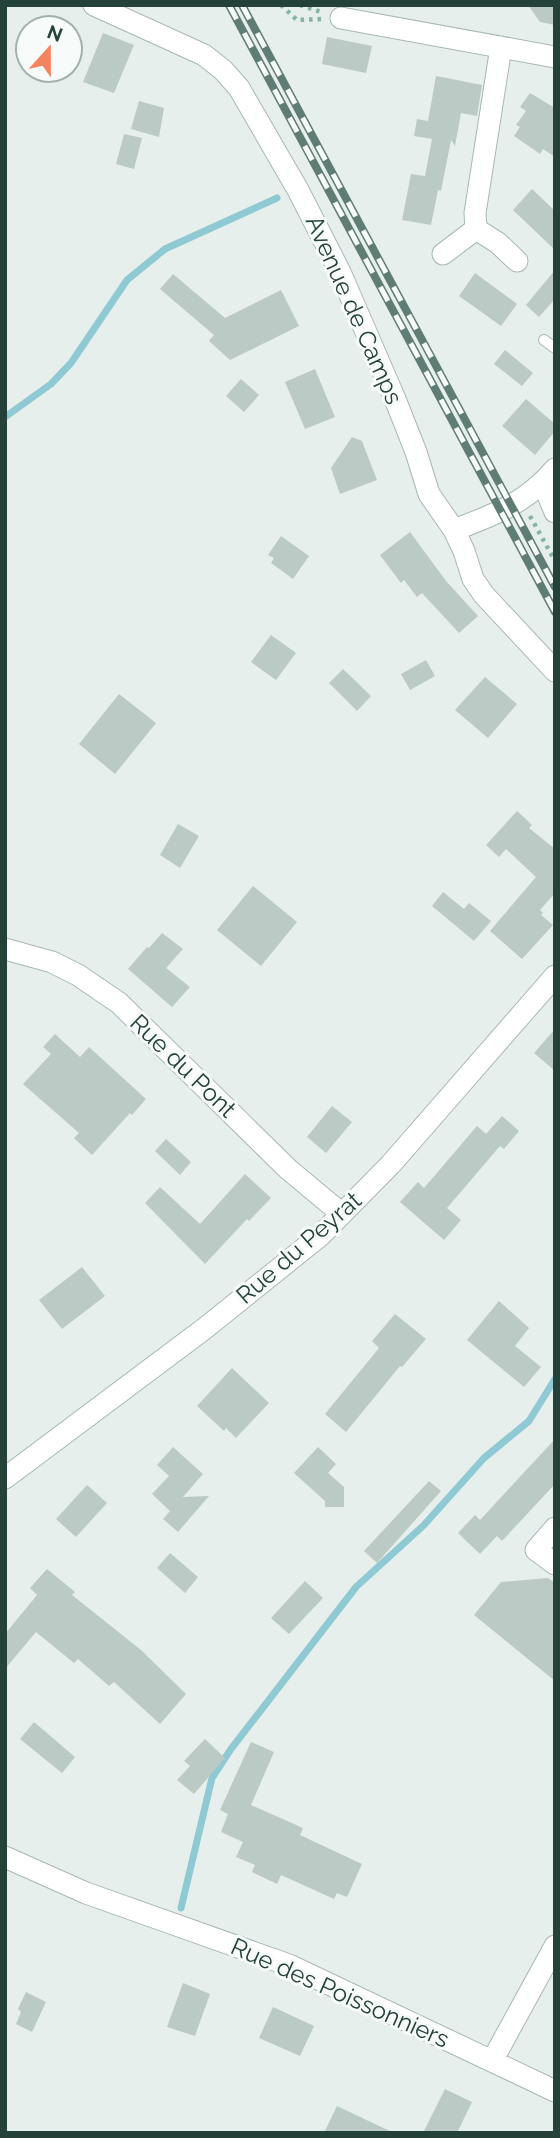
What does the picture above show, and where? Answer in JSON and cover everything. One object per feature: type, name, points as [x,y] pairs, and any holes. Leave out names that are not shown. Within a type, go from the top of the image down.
[{"type":"street","name":"Avenue de Camps","points":[[94,5],[204,55],[223,70],[239,88],[298,190],[340,272],[395,399],[429,494],[454,530],[473,579],[484,595],[555,671]]},
{"type":"street","points":[[341,18],[555,57]]},
{"type":"street","points":[[501,47],[476,195],[477,229],[517,261]]},
{"type":"street","points":[[443,254],[477,229]]},
{"type":"street","points":[[454,530],[501,511],[520,500],[549,476]]},
{"type":"street","points":[[549,476],[555,512]]},
{"type":"street","name":"Rue du Pont","points":[[5,950],[52,962],[78,975],[119,1003],[288,1168],[342,1214]]},
{"type":"street","name":"Rue du Peyrat","points":[[5,1478],[204,1329],[321,1235],[391,1164],[555,975]]},
{"type":"street","points":[[555,1528],[536,1550],[555,1564]]},
{"type":"street","name":"Rue des Poissonniers","points":[[5,1857],[86,1893],[289,1965],[555,2091]]},
{"type":"street","points":[[492,2061],[555,1946]]},
{"type":"lane","points":[[544,340],[555,348]]},
{"type":"path","points":[[281,5],[297,20],[341,18]]},
{"type":"path","points":[[520,500],[555,561]]},
{"type":"building","points":[[528,5],[555,5],[555,25],[540,22]]},
{"type":"building","points":[[103,33],[134,45],[114,93],[84,82]]},
{"type":"building","points":[[327,37],[372,46],[366,73],[322,64]]},
{"type":"building","points":[[436,76],[482,85],[477,116],[461,113],[455,146],[451,140],[431,225],[402,220],[411,174],[425,176],[432,139],[414,136],[417,119],[428,121]]},
{"type":"building","points":[[530,93],[555,108],[555,157],[543,149],[540,154],[514,136],[520,127],[516,125],[526,111],[520,107]]},
{"type":"building","points":[[139,101],[164,108],[159,137],[131,129]]},
{"type":"building","points":[[124,134],[142,138],[134,169],[116,164]]},
{"type":"building","points":[[532,189],[555,211],[555,250],[513,210]]},
{"type":"building","points":[[555,270],[555,299],[539,317],[526,305]]},
{"type":"building","points":[[475,273],[517,304],[501,326],[459,296]]},
{"type":"building","points":[[173,274],[225,318],[281,290],[299,326],[230,360],[209,341],[214,335],[160,289]]},
{"type":"building","points":[[505,350],[533,373],[522,386],[494,364]]},
{"type":"building","points":[[315,369],[335,417],[305,429],[285,382]]},
{"type":"building","points":[[241,379],[259,395],[244,412],[226,396]]},
{"type":"building","points":[[526,399],[555,424],[555,431],[535,455],[502,426]]},
{"type":"building","points":[[352,437],[362,441],[377,480],[340,494],[331,468]]},
{"type":"building","points":[[410,532],[446,581],[478,616],[459,633],[422,593],[417,597],[404,580],[401,583],[380,555]]},
{"type":"building","points":[[281,536],[309,556],[293,579],[271,563],[274,558],[268,555]]},
{"type":"building","points":[[271,635],[296,653],[276,680],[251,662]]},
{"type":"building","points":[[426,660],[435,676],[410,690],[401,674]]},
{"type":"building","points":[[343,669],[371,696],[357,711],[329,683]]},
{"type":"building","points":[[485,677],[517,704],[488,738],[455,710]]},
{"type":"building","points":[[119,694],[156,723],[115,774],[79,744]]},
{"type":"building","points":[[517,811],[532,825],[529,828],[555,849],[555,893],[540,910],[543,913],[541,915],[553,925],[522,959],[490,931],[536,877],[506,849],[499,857],[486,845]]},
{"type":"building","points":[[178,824],[199,836],[180,868],[160,855]]},
{"type":"building","points":[[253,886],[297,922],[261,966],[217,930]]},
{"type":"building","points":[[443,892],[464,909],[469,903],[491,921],[474,941],[432,906]]},
{"type":"building","points":[[162,933],[183,949],[166,968],[190,987],[172,1007],[128,969]]},
{"type":"building","points":[[555,1029],[555,1071],[534,1053]]},
{"type":"building","points":[[55,1034],[80,1057],[89,1047],[146,1099],[92,1155],[74,1138],[79,1133],[23,1084],[51,1054],[43,1047]]},
{"type":"building","points":[[332,1106],[352,1122],[326,1153],[307,1137]]},
{"type":"building","points":[[502,1116],[519,1131],[504,1149],[500,1146],[447,1208],[461,1220],[444,1240],[400,1202],[418,1182],[424,1188],[477,1126],[486,1134]]},
{"type":"building","points":[[166,1139],[191,1162],[180,1175],[155,1151]]},
{"type":"building","points":[[245,1174],[271,1198],[249,1221],[247,1219],[205,1264],[145,1203],[160,1187],[200,1224]]},
{"type":"building","points":[[82,1267],[105,1296],[62,1329],[39,1300]]},
{"type":"building","points":[[499,1301],[529,1328],[515,1346],[541,1367],[524,1387],[467,1340]]},
{"type":"building","points":[[395,1314],[426,1339],[402,1367],[400,1366],[346,1432],[325,1414],[379,1348],[372,1341]]},
{"type":"building","points":[[232,1368],[269,1403],[236,1438],[226,1428],[224,1431],[197,1406]]},
{"type":"building","points":[[555,1439],[555,1484],[502,1541],[497,1536],[480,1554],[458,1533],[475,1515],[480,1520]]},
{"type":"building","points":[[173,1447],[203,1474],[183,1497],[209,1496],[178,1532],[163,1519],[170,1511],[152,1494],[169,1476],[157,1465]]},
{"type":"building","points":[[318,1447],[336,1464],[328,1473],[344,1487],[344,1507],[325,1507],[325,1501],[294,1473]]},
{"type":"building","points":[[429,1481],[441,1491],[377,1563],[364,1551]]},
{"type":"building","points":[[87,1485],[107,1503],[76,1537],[56,1519]]},
{"type":"building","points":[[170,1553],[198,1577],[185,1593],[157,1568]]},
{"type":"building","points":[[47,1569],[75,1592],[72,1595],[141,1650],[186,1694],[160,1724],[114,1682],[109,1686],[78,1659],[74,1663],[36,1632],[5,1669],[5,1634],[37,1595],[30,1588]]},
{"type":"building","points":[[548,1578],[555,1583],[555,1681],[474,1615],[501,1582]]},
{"type":"building","points":[[305,1581],[323,1598],[289,1634],[271,1618]]},
{"type":"building","points":[[34,1722],[75,1757],[62,1773],[20,1739]]},
{"type":"building","points":[[205,1739],[225,1758],[194,1794],[177,1780],[190,1766],[184,1761]]},
{"type":"building","points":[[251,1742],[274,1752],[251,1805],[303,1828],[300,1835],[362,1864],[347,1897],[337,1893],[334,1899],[281,1875],[277,1884],[252,1872],[255,1865],[236,1857],[243,1842],[221,1832],[228,1814],[220,1810]]},
{"type":"building","points":[[183,1983],[210,1994],[195,2036],[167,2027]]},
{"type":"building","points":[[26,1992],[46,2002],[32,2032],[16,2024],[21,2012],[18,2009]]},
{"type":"building","points":[[273,2007],[314,2026],[300,2056],[259,2038]]},
{"type":"building","points":[[445,2089],[472,2102],[457,2133],[423,2133]]},
{"type":"building","points":[[337,2106],[394,2133],[324,2133]]},
{"type":"waterway","points":[[5,417],[51,384],[71,363],[127,280],[165,249],[277,198]]},
{"type":"waterway","points":[[181,1908],[212,1778],[231,1749],[356,1587],[423,1526],[484,1458],[529,1421],[555,1379]]},
{"type":"railway","points":[[229,5],[555,612]]},
{"type":"railway","points":[[242,5],[555,587]]}]
